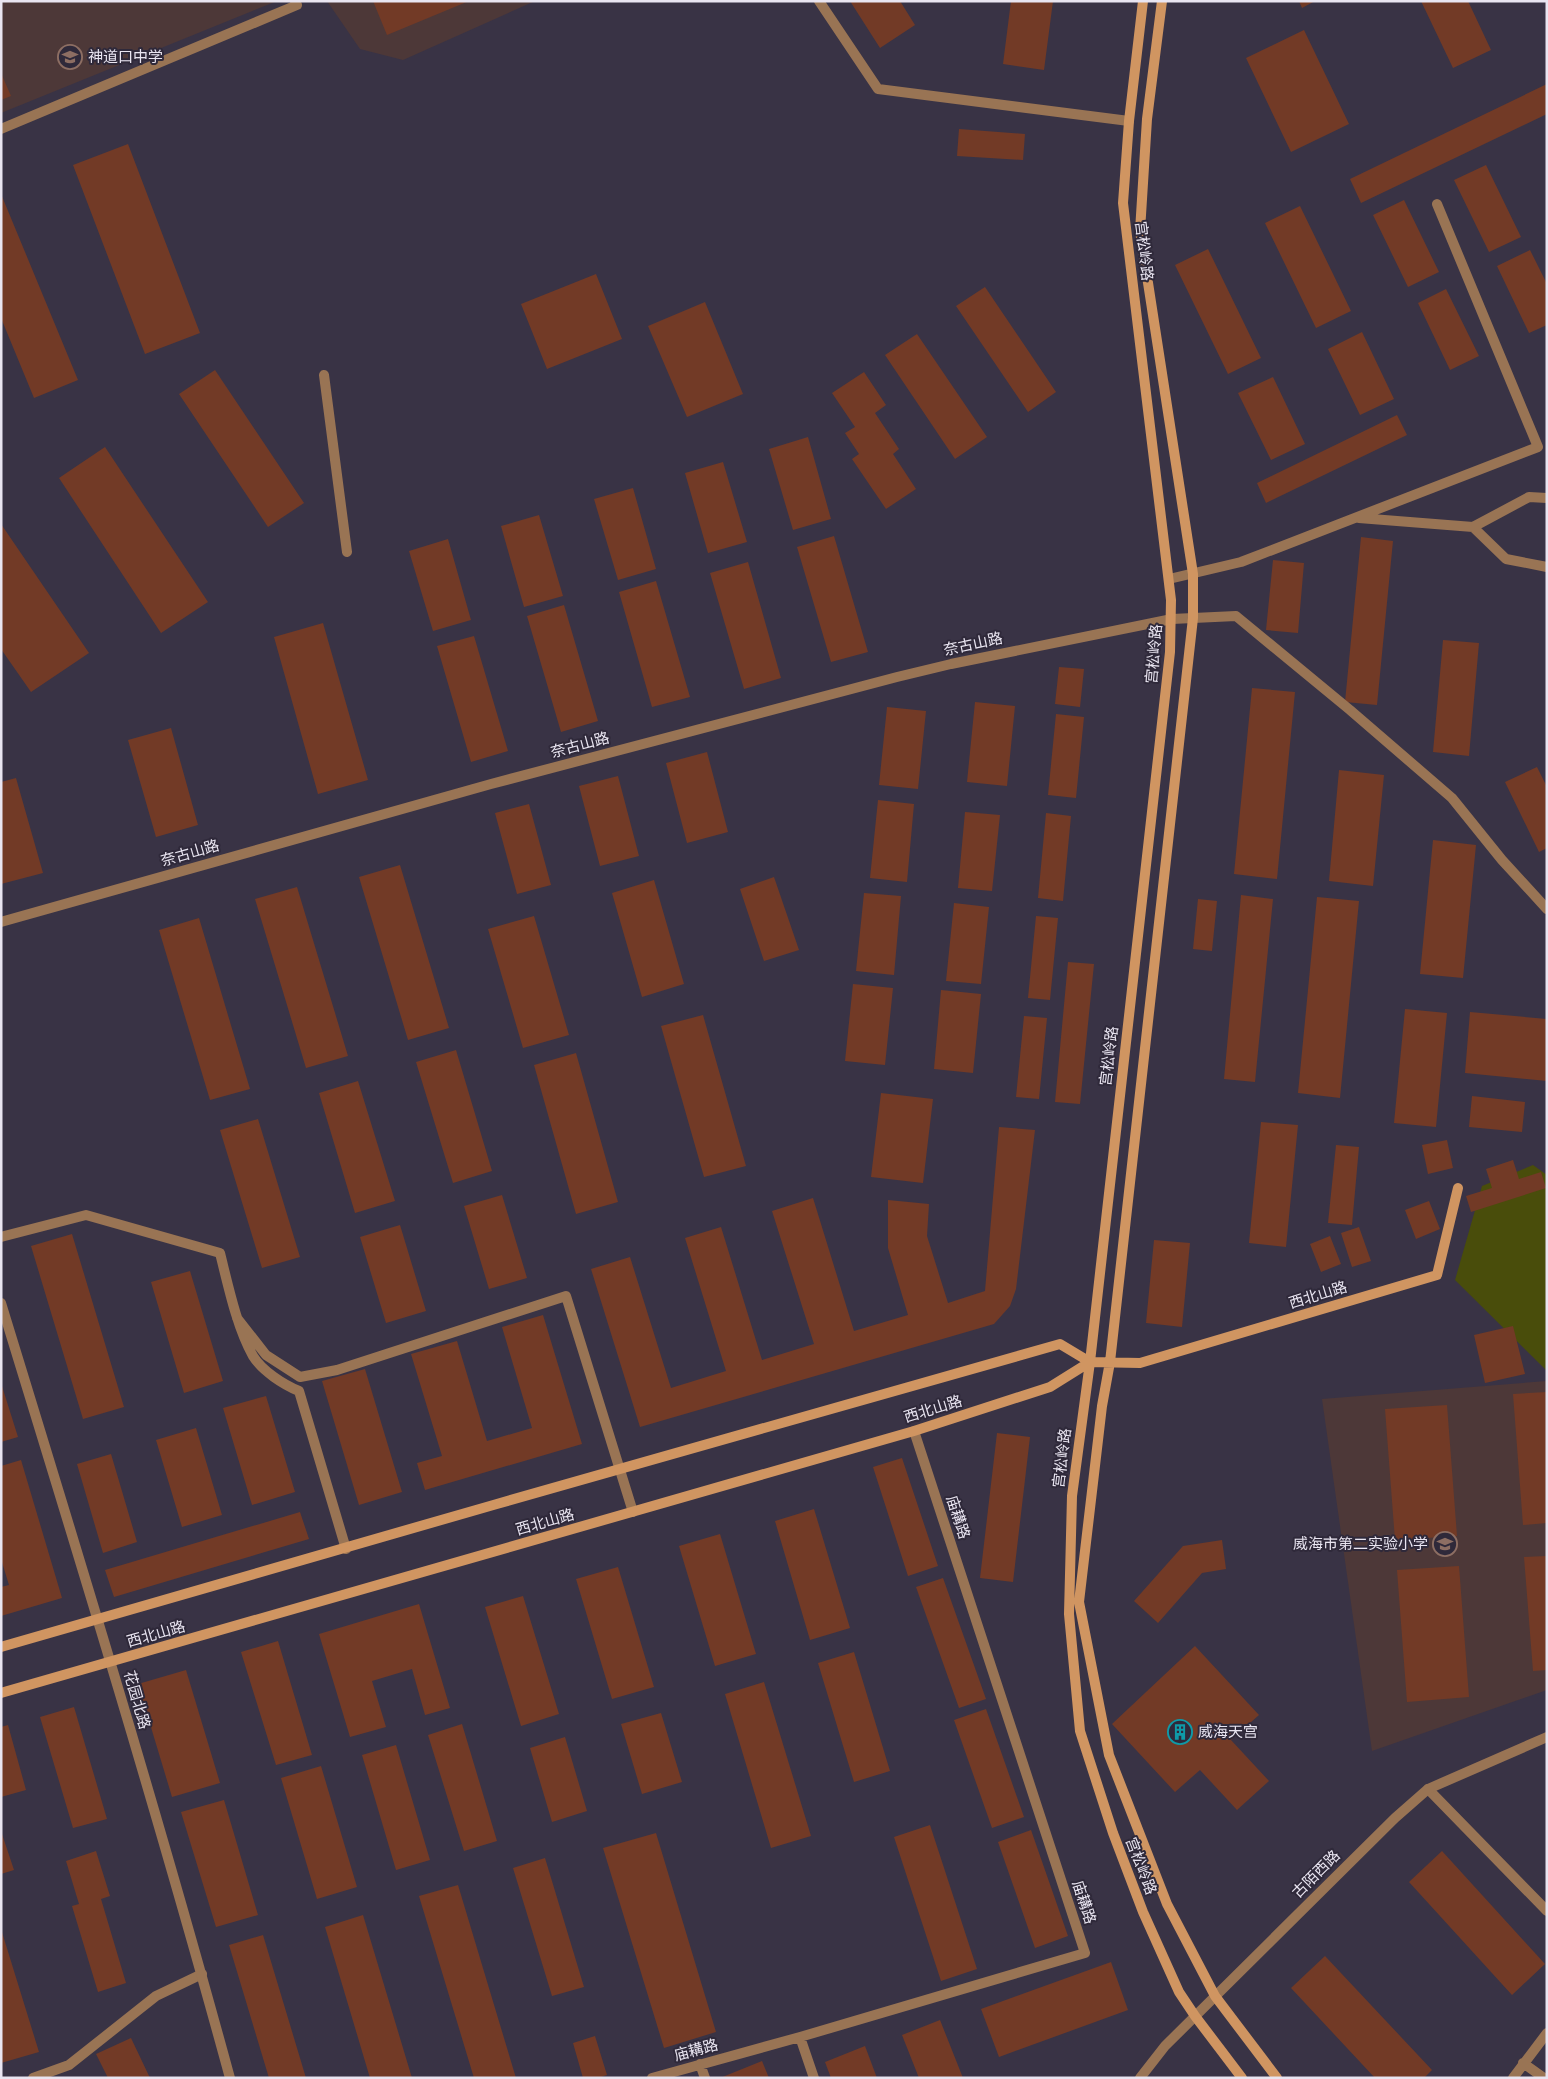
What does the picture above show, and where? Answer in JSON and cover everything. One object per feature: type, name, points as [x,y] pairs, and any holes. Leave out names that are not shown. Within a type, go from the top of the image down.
[{"type":"main road","name":"宫松岭路","points":[[1143,1],[1129,121],[1123,203],[1169,579],[1172,619],[1170,652],[1090,1362],[1072,1496],[1069,1614],[1080,1731],[1113,1833],[1143,1912],[1179,1992],[1242,2078]]},
{"type":"main road","points":[[1162,1],[1147,119],[1140,231],[1193,574],[1193,618],[1110,1362],[1102,1406],[1079,1602],[1108,1755],[1167,1904],[1215,1996],[1277,2078]]},
{"type":"main road","name":"西北山路","points":[[1,1647],[346,1549],[620,1468],[1060,1344],[1090,1362],[1140,1363],[1437,1274],[1458,1188]]},
{"type":"main road","name":"西北山路","points":[[1,1694],[914,1431],[1050,1388],[1090,1362]]},
{"type":"street","points":[[1,129],[297,5],[295,1]]},
{"type":"street","points":[[819,1],[878,89],[1129,121]]},
{"type":"street","points":[[1169,579],[1241,562],[1538,447],[1437,204]]},
{"type":"street","points":[[324,375],[347,552]]},
{"type":"street","points":[[1355,518],[1473,527],[1529,497],[1547,498]]},
{"type":"street","points":[[1473,527],[1506,559],[1547,568]]},
{"type":"street","name":"奈古山路","points":[[1,922],[492,784],[897,677],[951,664],[1172,619],[1236,616],[1350,710],[1452,798],[1502,860],[1547,909]]},
{"type":"street","points":[[1,1237],[86,1215],[220,1253],[238,1318],[254,1357],[282,1384],[299,1391],[346,1549]]},
{"type":"street","points":[[238,1318],[266,1355],[300,1377],[337,1370],[566,1296],[633,1512]]},
{"type":"street","name":"花园北路","points":[[1,1303],[98,1619],[202,1974],[230,2078]]},
{"type":"street","name":"庙耩路","points":[[652,2078],[800,2037],[1085,1953],[914,1431]]},
{"type":"street","name":"古陌西路","points":[[1140,2078],[1165,2046],[1395,1818],[1428,1790],[1547,1737]]},
{"type":"street","points":[[1428,1790],[1547,1912]]},
{"type":"street","points":[[34,2078],[69,2065],[156,1996],[202,1974]]},
{"type":"street","points":[[1513,2078],[1547,2033]]},
{"type":"street","points":[[800,2037],[814,2078]]},
{"type":"street","points":[[700,2064],[705,2078]]},
{"type":"street","points":[[1524,2064],[1544,2078]]},
{"type":"shaded area","name":"神道口中学","points":[[1,1],[277,1],[1,113]]},
{"type":"shaded area","points":[[327,1],[535,1],[403,60],[360,49]]},
{"type":"shaded area","points":[[1533,1165],[1547,1175],[1546,1370],[1455,1280],[1482,1186]]},
{"type":"shaded area","name":"威海市第二实验小学","points":[[1547,1381],[1547,1690],[1372,1751],[1322,1399]]},
{"type":"building","points":[[373,1],[469,1],[387,35]]},
{"type":"building","points":[[850,1],[900,1],[915,25],[880,48]]},
{"type":"building","points":[[1011,1],[1053,1],[1044,70],[1003,64]]},
{"type":"building","points":[[1299,1],[1315,1],[1302,8]]},
{"type":"building","points":[[1421,1],[1468,1],[1491,50],[1453,68]]},
{"type":"building","points":[[1304,30],[1349,124],[1291,152],[1246,58]]},
{"type":"building","points":[[1,73],[11,96],[1,100]]},
{"type":"building","points":[[1547,84],[1547,114],[1361,203],[1350,179]]},
{"type":"building","points":[[959,129],[1025,134],[1023,160],[957,156]]},
{"type":"building","points":[[128,144],[200,333],[145,354],[73,165]]},
{"type":"building","points":[[1486,165],[1521,237],[1489,252],[1454,180]]},
{"type":"building","points":[[1,194],[78,380],[34,398],[1,318]]},
{"type":"building","points":[[1404,200],[1439,272],[1408,287],[1373,215]]},
{"type":"building","points":[[1300,206],[1351,311],[1316,328],[1265,223]]},
{"type":"building","points":[[1208,249],[1261,358],[1228,374],[1175,265]]},
{"type":"building","points":[[1530,250],[1547,284],[1547,325],[1529,333],[1497,266]]},
{"type":"building","points":[[596,274],[622,339],[547,369],[521,304]]},
{"type":"building","points":[[985,287],[1056,392],[1028,412],[956,306]]},
{"type":"building","points":[[1446,289],[1479,356],[1450,370],[1418,303]]},
{"type":"building","points":[[705,302],[743,394],[687,417],[648,326]]},
{"type":"building","points":[[1362,332],[1394,399],[1360,415],[1328,349]]},
{"type":"building","points":[[917,334],[987,437],[955,459],[885,355]]},
{"type":"building","points":[[215,370],[304,503],[268,527],[179,394]]},
{"type":"building","points":[[864,372],[886,405],[875,413],[899,449],[893,454],[916,489],[886,509],[852,459],[859,454],[845,433],[855,427],[832,393]]},
{"type":"building","points":[[1273,377],[1305,444],[1271,460],[1238,393]]},
{"type":"building","points":[[1397,415],[1407,435],[1266,503],[1257,483]]},
{"type":"building","points":[[808,437],[831,519],[793,530],[769,449]]},
{"type":"building","points":[[105,447],[208,602],[161,633],[59,478]]},
{"type":"building","points":[[723,462],[747,542],[708,553],[685,473]]},
{"type":"building","points":[[633,488],[656,569],[618,580],[594,499]]},
{"type":"building","points":[[539,515],[563,596],[524,607],[501,526]]},
{"type":"building","points":[[1,524],[89,653],[31,692],[1,649]]},
{"type":"building","points":[[834,536],[868,652],[831,662],[797,547]]},
{"type":"building","points":[[1361,537],[1393,541],[1377,705],[1345,702]]},
{"type":"building","points":[[448,539],[471,620],[433,631],[409,551]]},
{"type":"building","points":[[1273,560],[1304,563],[1298,633],[1266,630]]},
{"type":"building","points":[[748,562],[781,678],[744,689],[710,573]]},
{"type":"building","points":[[656,581],[690,697],[652,707],[619,592]]},
{"type":"building","points":[[564,605],[598,721],[561,732],[527,616]]},
{"type":"building","points":[[323,623],[368,780],[318,794],[274,637]]},
{"type":"building","points":[[474,636],[508,751],[471,762],[437,646]]},
{"type":"building","points":[[1443,640],[1479,643],[1469,756],[1433,752]]},
{"type":"building","points":[[1059,667],[1084,669],[1080,707],[1055,704]]},
{"type":"building","points":[[1252,688],[1295,692],[1277,879],[1234,874]]},
{"type":"building","points":[[975,702],[1015,706],[1007,786],[967,782]]},
{"type":"building","points":[[887,707],[926,711],[918,789],[879,785]]},
{"type":"building","points":[[1056,714],[1084,717],[1076,798],[1048,795]]},
{"type":"building","points":[[171,728],[198,825],[156,837],[128,740]]},
{"type":"building","points":[[707,752],[728,832],[687,843],[666,763]]},
{"type":"building","points":[[1537,767],[1547,787],[1547,848],[1539,852],[1505,782]]},
{"type":"building","points":[[1339,770],[1384,775],[1373,886],[1329,881]]},
{"type":"building","points":[[618,776],[639,856],[600,866],[579,786]]},
{"type":"building","points":[[16,778],[43,873],[1,884],[1,782]]},
{"type":"building","points":[[878,800],[914,804],[907,882],[870,878]]},
{"type":"building","points":[[529,804],[551,885],[517,894],[495,813]]},
{"type":"building","points":[[965,812],[1000,815],[992,891],[958,888]]},
{"type":"building","points":[[1046,813],[1071,816],[1063,901],[1038,898]]},
{"type":"building","points":[[1433,840],[1476,845],[1463,978],[1420,974]]},
{"type":"building","points":[[400,865],[449,1028],[408,1040],[359,877]]},
{"type":"building","points":[[774,877],[799,950],[764,961],[740,889]]},
{"type":"building","points":[[654,880],[684,984],[642,997],[612,893]]},
{"type":"building","points":[[297,887],[348,1056],[306,1068],[255,899]]},
{"type":"building","points":[[864,893],[901,896],[894,975],[856,971]]},
{"type":"building","points":[[1241,895],[1273,899],[1255,1082],[1224,1079]]},
{"type":"building","points":[[1317,897],[1359,901],[1340,1098],[1298,1093]]},
{"type":"building","points":[[1198,899],[1217,901],[1212,951],[1193,949]]},
{"type":"building","points":[[954,903],[989,907],[981,984],[946,981]]},
{"type":"building","points":[[534,916],[569,1035],[523,1048],[488,929]]},
{"type":"building","points":[[1036,916],[1058,918],[1050,1000],[1028,998]]},
{"type":"building","points":[[199,918],[250,1089],[210,1100],[159,930]]},
{"type":"building","points":[[1068,962],[1094,964],[1080,1104],[1055,1102]]},
{"type":"building","points":[[853,984],[893,988],[885,1065],[845,1061]]},
{"type":"building","points":[[941,990],[981,994],[973,1073],[934,1069]]},
{"type":"building","points":[[1405,1009],[1447,1013],[1436,1127],[1394,1123]]},
{"type":"building","points":[[1470,1012],[1547,1019],[1547,1081],[1465,1073]]},
{"type":"building","points":[[703,1015],[746,1166],[704,1177],[661,1026]]},
{"type":"building","points":[[1024,1016],[1047,1018],[1039,1099],[1016,1097]]},
{"type":"building","points":[[456,1050],[492,1171],[453,1183],[416,1062]]},
{"type":"building","points":[[576,1053],[618,1202],[576,1214],[534,1065]]},
{"type":"building","points":[[358,1081],[395,1201],[355,1213],[319,1093]]},
{"type":"building","points":[[881,1093],[933,1099],[923,1183],[871,1177]]},
{"type":"building","points":[[1472,1096],[1525,1102],[1522,1132],[1469,1127]]},
{"type":"building","points":[[258,1119],[300,1257],[262,1268],[220,1130]]},
{"type":"building","points":[[1261,1122],[1298,1125],[1286,1247],[1249,1243]]},
{"type":"building","points":[[999,1127],[1035,1130],[1016,1289],[1010,1306],[994,1324],[640,1427],[591,1269],[630,1257],[671,1388],[726,1371],[685,1238],[721,1227],[762,1360],[814,1344],[772,1211],[813,1198],[854,1331],[908,1315],[888,1248],[888,1200],[929,1204],[927,1236],[948,1303],[985,1291]]},
{"type":"building","points":[[1447,1140],[1453,1168],[1428,1174],[1422,1145]]},
{"type":"building","points":[[1336,1145],[1359,1147],[1352,1225],[1328,1223]]},
{"type":"building","points":[[1513,1160],[1519,1179],[1541,1172],[1546,1188],[1471,1212],[1466,1196],[1492,1188],[1486,1169]]},
{"type":"building","points":[[502,1195],[527,1278],[489,1289],[464,1206]]},
{"type":"building","points":[[1429,1201],[1440,1229],[1416,1239],[1405,1210]]},
{"type":"building","points":[[400,1225],[426,1311],[386,1323],[360,1237]]},
{"type":"building","points":[[1359,1227],[1371,1261],[1352,1267],[1341,1233]]},
{"type":"building","points":[[72,1234],[124,1407],[83,1419],[31,1246]]},
{"type":"building","points":[[1330,1236],[1341,1264],[1321,1272],[1310,1244]]},
{"type":"building","points":[[1154,1240],[1190,1243],[1182,1327],[1146,1323]]},
{"type":"building","points":[[190,1271],[223,1381],[184,1393],[151,1282]]},
{"type":"building","points":[[543,1315],[582,1444],[425,1490],[417,1463],[442,1456],[411,1354],[457,1341],[487,1441],[532,1428],[502,1327]]},
{"type":"building","points":[[1513,1326],[1525,1374],[1485,1383],[1474,1335]]},
{"type":"building","points":[[365,1369],[402,1492],[359,1505],[322,1381]]},
{"type":"building","points":[[1,1383],[18,1437],[1,1442]]},
{"type":"building","points":[[1547,1392],[1547,1523],[1523,1525],[1513,1394]]},
{"type":"building","points":[[266,1396],[295,1492],[252,1505],[223,1408]]},
{"type":"building","points":[[1447,1405],[1457,1536],[1395,1540],[1385,1409]]},
{"type":"building","points":[[196,1428],[222,1515],[182,1527],[156,1440]]},
{"type":"building","points":[[997,1433],[1030,1437],[1013,1582],[980,1578]]},
{"type":"building","points":[[111,1454],[137,1542],[103,1553],[77,1464]]},
{"type":"building","points":[[902,1458],[938,1566],[908,1576],[873,1467]]},
{"type":"building","points":[[21,1460],[62,1598],[1,1616],[1,1587],[9,1585],[1,1559],[1,1466]]},
{"type":"building","points":[[814,1509],[850,1628],[810,1640],[775,1521]]},
{"type":"building","points":[[300,1512],[309,1539],[114,1597],[105,1570]]},
{"type":"building","points":[[720,1534],[756,1654],[715,1666],[679,1546]]},
{"type":"building","points":[[1222,1540],[1226,1569],[1202,1573],[1158,1623],[1134,1601],[1183,1546]]},
{"type":"building","points":[[1547,1556],[1547,1670],[1533,1671],[1524,1557]]},
{"type":"building","points":[[1459,1566],[1469,1697],[1407,1702],[1397,1570]]},
{"type":"building","points":[[618,1567],[654,1687],[612,1699],[576,1579]]},
{"type":"building","points":[[943,1578],[986,1699],[959,1708],[916,1587]]},
{"type":"building","points":[[523,1596],[559,1714],[521,1726],[485,1607]]},
{"type":"building","points":[[419,1604],[450,1708],[425,1715],[412,1669],[372,1681],[386,1727],[350,1737],[319,1634]]},
{"type":"building","points":[[278,1641],[312,1755],[276,1765],[241,1652]]},
{"type":"building","name":"威海天宫","points":[[1195,1646],[1259,1715],[1231,1740],[1269,1781],[1237,1810],[1200,1770],[1175,1792],[1112,1724]]},
{"type":"building","points":[[854,1652],[890,1771],[854,1782],[818,1663]]},
{"type":"building","points":[[186,1670],[220,1783],[172,1797],[138,1684]]},
{"type":"building","points":[[764,1682],[811,1836],[771,1848],[725,1694]]},
{"type":"building","points":[[74,1707],[107,1819],[73,1828],[40,1717]]},
{"type":"building","points":[[986,1709],[1024,1817],[992,1828],[954,1720]]},
{"type":"building","points":[[661,1713],[682,1782],[642,1794],[621,1724]]},
{"type":"building","points":[[462,1724],[497,1841],[464,1851],[428,1735]]},
{"type":"building","points":[[8,1725],[26,1790],[1,1797],[1,1727]]},
{"type":"building","points":[[565,1737],[587,1811],[552,1822],[530,1748]]},
{"type":"building","points":[[396,1745],[430,1860],[396,1870],[362,1755]]},
{"type":"building","points":[[321,1766],[357,1887],[317,1899],[281,1778]]},
{"type":"building","points":[[224,1800],[258,1915],[216,1927],[181,1812]]},
{"type":"building","points":[[930,1825],[977,1969],[941,1981],[894,1837]]},
{"type":"building","points":[[1031,1830],[1068,1936],[1035,1948],[998,1842]]},
{"type":"building","points":[[1,1831],[14,1870],[1,1874]]},
{"type":"building","points":[[656,1833],[716,2032],[664,2048],[603,1848]]},
{"type":"building","points":[[96,1851],[110,1896],[101,1899],[126,1983],[98,1992],[72,1906],[79,1904],[66,1861]]},
{"type":"building","points":[[1442,1851],[1545,1964],[1512,1995],[1409,1882]]},
{"type":"building","points":[[545,1858],[584,1987],[552,1996],[513,1868]]},
{"type":"building","points":[[458,1885],[516,2078],[474,2078],[419,1896]]},
{"type":"building","points":[[363,1915],[412,2078],[370,2078],[325,1927]]},
{"type":"building","points":[[1,1929],[39,2052],[1,2063]]},
{"type":"building","points":[[263,1935],[306,2078],[269,2078],[229,1945]]},
{"type":"building","points":[[1325,1956],[1432,2070],[1424,2078],[1375,2078],[1291,1988]]},
{"type":"building","points":[[1111,1962],[1128,2010],[999,2057],[981,2009]]},
{"type":"building","points":[[940,2020],[963,2078],[919,2078],[902,2035]]},
{"type":"building","points":[[595,2036],[607,2075],[598,2078],[583,2078],[573,2043]]},
{"type":"building","points":[[131,2038],[150,2078],[108,2078],[96,2054]]},
{"type":"building","points":[[865,2046],[877,2078],[831,2078],[825,2062]]},
{"type":"building","points":[[762,2061],[769,2078],[720,2078]]},
{"type":"place","name":"神道口中学","points":[[70,57]]},
{"type":"place","name":"威海市第二实验小学","points":[[1445,1544]]},
{"type":"place","name":"威海天宫","points":[[1180,1732]]}]
